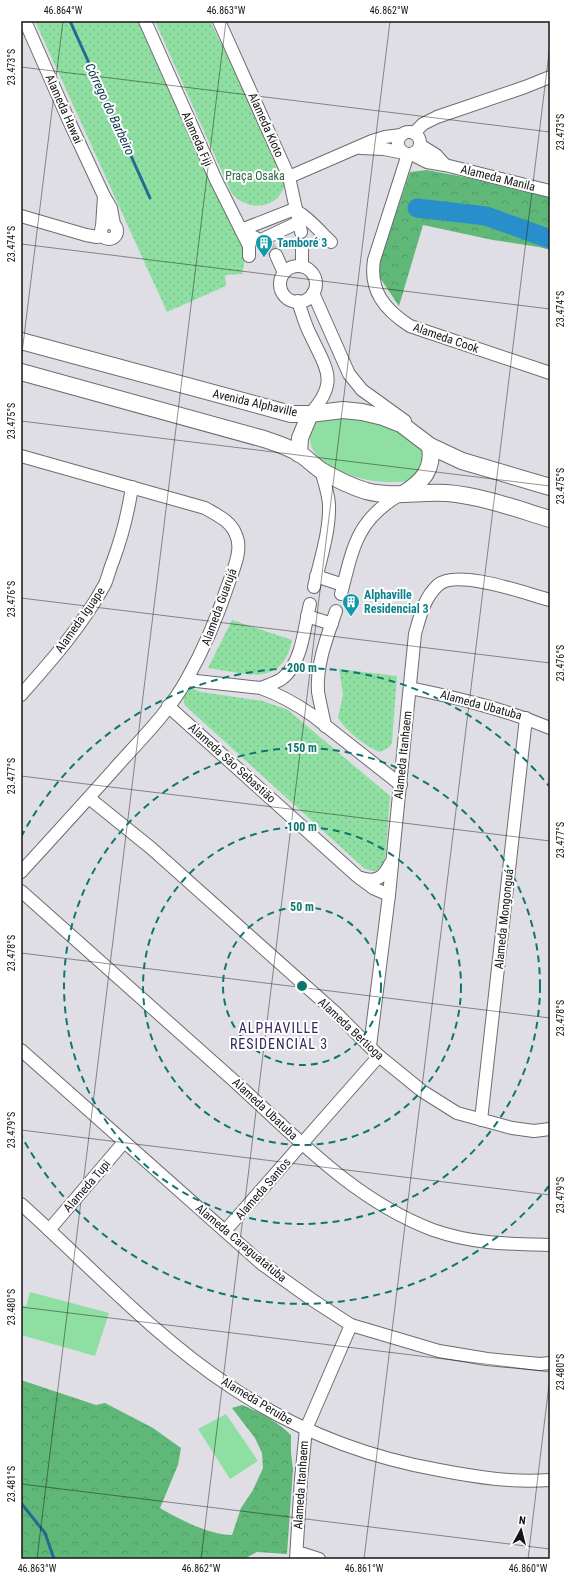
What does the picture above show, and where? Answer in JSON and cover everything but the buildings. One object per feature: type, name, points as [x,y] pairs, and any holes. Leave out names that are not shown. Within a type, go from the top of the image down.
[{"type":"main road","name":"Avenida Alphaville","points":[[21,341],[291,414],[310,414],[344,410],[383,417],[400,424],[430,446],[462,461],[550,487]]},
{"type":"main road","points":[[21,372],[246,433],[283,445],[299,454],[321,470],[348,485],[367,491],[401,494],[423,492],[449,493],[511,507],[550,519]]},
{"type":"main road","points":[[299,454],[300,438],[310,414]]},
{"type":"main road","points":[[401,494],[413,488],[425,476],[430,460],[430,446]]},
{"type":"street","name":"Alameda Hawai","points":[[21,216],[93,237],[105,229],[111,208],[104,196],[23,21]]},
{"type":"street","name":"Alameda Fiji","points":[[145,21],[216,180],[249,246],[249,256]]},
{"type":"street","name":"Alameda Kioto","points":[[222,22],[289,177],[295,210],[300,227],[263,241],[241,230]]},
{"type":"street","points":[[401,135],[398,145],[408,153],[418,150],[418,139],[430,121],[451,112],[550,77]]},
{"type":"street","points":[[525,87],[550,86]]},
{"type":"street","points":[[289,177],[385,137],[401,135],[406,132],[418,139]]},
{"type":"street","name":"Alameda Manila","points":[[418,139],[445,165]]},
{"type":"street","name":"Alameda Manila","points":[[356,148],[372,148],[408,153],[427,162],[550,190]]},
{"type":"street","name":"Alameda Cook","points":[[408,153],[378,245],[372,272],[374,282],[385,305],[396,317],[410,326],[550,372]]},
{"type":"street","points":[[241,230],[282,213],[295,210],[305,216],[331,242]]},
{"type":"street","points":[[302,245],[302,266]]},
{"type":"street","points":[[276,255],[284,273]]},
{"type":"street","points":[[302,266],[312,272],[315,288],[313,293],[304,300],[298,301],[287,298],[280,283],[284,273],[292,267],[302,266]]},
{"type":"street","points":[[313,293],[348,374],[362,390],[420,433],[430,446]]},
{"type":"street","points":[[298,301],[310,334],[323,362],[328,381],[321,402],[310,414]]},
{"type":"street","name":"Alameda Guarujá","points":[[21,456],[189,502],[205,508],[220,516],[232,526],[237,537],[238,551],[218,617],[187,680],[146,736],[21,872]]},
{"type":"street","points":[[321,470],[327,489],[328,523],[315,582],[342,590],[352,553],[360,532],[372,515],[386,503],[401,494]]},
{"type":"street","name":"Alameda Iguape","points":[[21,695],[62,647],[83,619],[105,583],[119,543],[129,506],[132,487]]},
{"type":"street","name":"Alameda Itanhaem","points":[[370,1046],[389,895],[415,634],[421,611],[428,596],[439,584],[447,580],[465,579],[490,583],[550,600]]},
{"type":"street","points":[[261,688],[283,678],[295,663],[310,604]]},
{"type":"street","points":[[325,726],[318,692],[318,676],[336,611]]},
{"type":"street","points":[[307,616],[332,624]]},
{"type":"street","points":[[187,680],[261,688],[299,706],[401,785]]},
{"type":"street","name":"Alameda Ubatuba","points":[[410,688],[458,698],[502,710],[550,728]]},
{"type":"street","name":"Alameda São Sebastião","points":[[168,706],[360,878],[373,888],[389,895]]},
{"type":"street","name":"Alameda Mongonguá","points":[[481,1120],[526,718]]},
{"type":"street","name":"Alameda Bertioga","points":[[89,798],[151,848],[337,1014],[379,1056],[422,1092],[457,1113],[481,1120],[512,1128],[534,1131],[550,1129]]},
{"type":"street","points":[[360,878],[367,880],[380,878],[385,875],[392,859]]},
{"type":"street","name":"Alameda Ubatuba","points":[[21,891],[232,1079],[328,1167],[363,1193],[398,1215],[434,1230],[492,1244],[550,1245]]},
{"type":"street","name":"Alameda Caraguatatuba","points":[[21,1050],[262,1264],[351,1325],[439,1351],[487,1359],[540,1364],[550,1363]]},
{"type":"street","name":"Alameda Santos","points":[[226,1231],[379,1056]]},
{"type":"street","name":"Alameda Tupi","points":[[49,1230],[124,1142]]},
{"type":"street","name":"Alameda Peruíbe","points":[[21,1204],[133,1308],[193,1359],[230,1387],[273,1413],[306,1429],[360,1451],[414,1466],[478,1477],[533,1481],[550,1480]]},
{"type":"street","name":"Alameda Itanhaem","points":[[296,1556],[301,1472],[306,1429],[351,1325]]},
{"type":"street","points":[[296,1556],[319,1559]]},
{"type":"green space","points":[[35,21],[139,21],[244,245],[245,259],[242,274],[225,275],[226,286],[167,312]]},
{"type":"green space","name":"Praça Osaka","points":[[155,21],[210,21],[282,166],[285,181],[282,191],[271,203],[254,205],[245,203],[231,192]]},
{"type":"green space","points":[[427,170],[485,181],[550,197],[550,250],[423,225],[399,306],[376,272],[410,172]]},
{"type":"green space","points":[[353,415],[390,426],[414,443],[422,450],[424,455],[424,464],[421,470],[411,480],[404,482],[379,482],[352,476],[326,464],[317,455],[311,445],[310,434],[312,426],[315,422],[322,418]]},
{"type":"green space","points":[[232,620],[292,640],[287,655],[280,666],[271,672],[260,674],[235,673],[208,668]]},
{"type":"green space","points":[[339,669],[397,676],[392,743],[387,749],[379,752],[368,746],[356,738],[338,718],[343,694]]},
{"type":"green space","points":[[190,688],[201,692],[263,701],[288,710],[390,796],[385,860],[382,868],[374,871],[365,869],[192,712],[184,704],[183,695]]},
{"type":"green space","points":[[30,1292],[109,1313],[95,1356],[21,1335],[21,1305],[26,1306]]},
{"type":"green space","points":[[21,1380],[96,1405],[105,1403],[153,1428],[181,1448],[178,1465],[160,1508],[195,1526],[223,1534],[232,1535],[241,1508],[253,1490],[263,1468],[262,1453],[255,1438],[232,1408],[242,1405],[273,1421],[291,1435],[293,1469],[287,1554],[257,1552],[244,1559],[21,1559]]},
{"type":"green space","points":[[226,1414],[258,1461],[230,1479],[198,1429]]},
{"type":"waterway","name":"Córrego do Barbeiro","points":[[70,21],[150,198]]},
{"type":"waterway","name":"Córrego do Barbeiro","points":[[417,208],[486,216],[550,239]]},
{"type":"waterway","points":[[21,1503],[45,1533],[54,1559]]},
{"type":"tunnel","points":[[265,243],[276,255]]},
{"type":"place","name":"Tamboré 3","points":[[264,258]]},
{"type":"place","name":"Alphaville Residencial 3","points":[[351,617]]},
{"type":"district","name":"ALPHAVILLE RESIDENCIAL 3","points":[[279,1036]]}]
